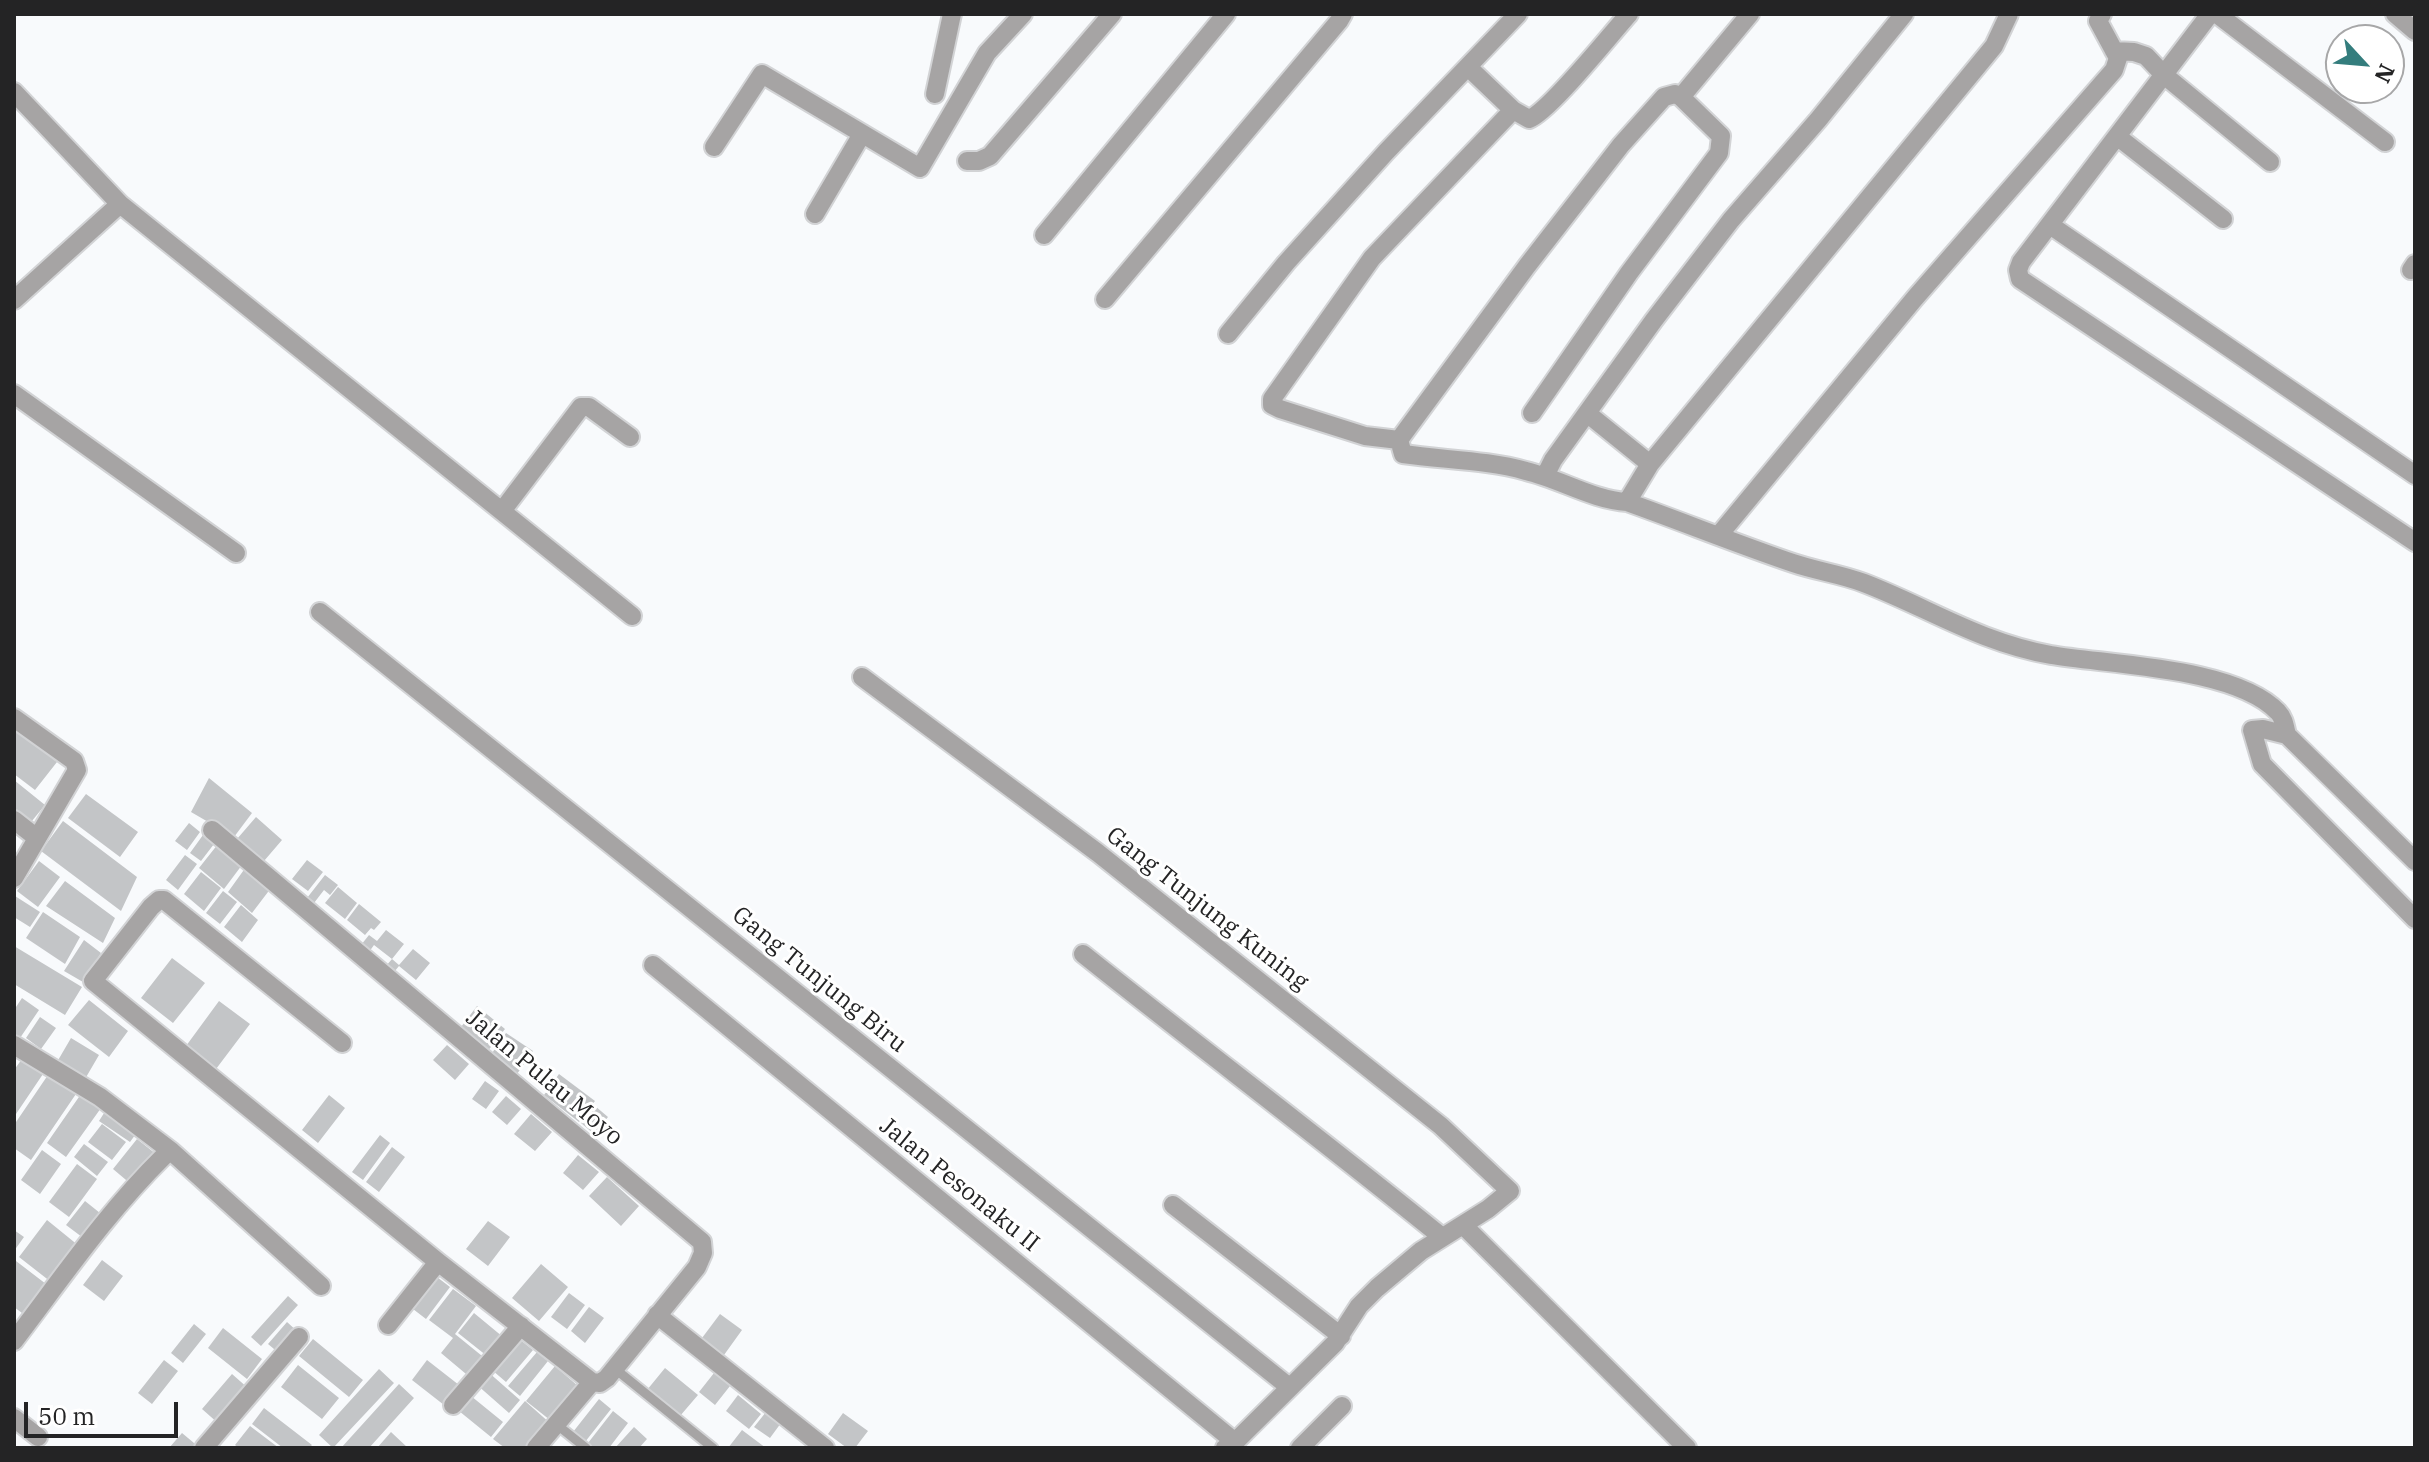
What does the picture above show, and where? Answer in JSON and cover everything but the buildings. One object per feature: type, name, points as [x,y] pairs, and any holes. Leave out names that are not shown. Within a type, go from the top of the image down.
[{"type":"street","points":[[935,94],[952,14]]},
{"type":"street","points":[[714,147],[762,74],[920,168],[987,53],[1023,14]]},
{"type":"street","points":[[967,161],[979,161],[990,156],[1112,14]]},
{"type":"street","points":[[1044,235],[1226,14]]},
{"type":"street","points":[[1105,299],[1343,14]]},
{"type":"street","points":[[1228,334],[1286,263],[1386,152],[1518,14]]},
{"type":"street","points":[[1468,67],[1513,110],[1529,119],[1537,116],[1629,14]]},
{"type":"street","points":[[1681,97],[1750,14]]},
{"type":"street","points":[[1545,476],[1654,320],[1731,220],[1904,14]]},
{"type":"street","points":[[1627,502],[1650,464],[1994,46],[2009,14]]},
{"type":"street","points":[[1719,535],[1915,298],[2114,70],[2118,58],[2101,30],[2098,21],[2102,14]]},
{"type":"street","points":[[2210,14],[2021,262],[2018,270],[2020,279],[2415,542]]},
{"type":"street","points":[[2217,14],[2385,142]]},
{"type":"street","points":[[2395,14],[2415,31]]},
{"type":"street","points":[[2114,51],[2146,56],[2164,75],[2270,162]]},
{"type":"street","points":[[14,92],[120,204],[632,616]]},
{"type":"street","points":[[1399,440],[1621,145],[1664,97],[1669,93],[1681,97],[1721,136],[1719,153],[1629,273],[1532,413]]},
{"type":"street","points":[[1399,440],[1365,436],[1280,409],[1272,405],[1272,399],[1372,258],[1513,110]]},
{"type":"street","points":[[815,214],[862,134]]},
{"type":"street","points":[[2118,137],[2223,219]]},
{"type":"street","points":[[14,300],[120,204]]},
{"type":"street","points":[[2050,225],[2415,475]]},
{"type":"street","points":[[14,394],[236,553]]},
{"type":"street","points":[[502,511],[581,407],[589,407],[630,437]]},
{"type":"street","points":[[1588,414],[1650,464]]},
{"type":"street","points":[[1399,440],[1403,454],[1499,465],[1545,476],[1611,500],[1627,502],[1802,566],[1865,583],[1984,638],[2050,655],[2159,669],[2220,682],[2267,704],[2280,714],[2285,727],[2415,861]]},
{"type":"street","name":"Gang Tunjung Biru","points":[[320,612],[1288,1386]]},
{"type":"street","name":"Gang Tunjung Kuning","points":[[862,677],[1135,882],[1441,1126],[1510,1191],[1463,1225]]},
{"type":"street","points":[[14,718],[74,761],[77,770],[14,878]]},
{"type":"street","points":[[2285,727],[2252,730],[2262,764],[2415,919]]},
{"type":"street","points":[[14,820],[37,838]]},
{"type":"street","name":"Jalan Pulau Moyo","points":[[212,830],[698,1237],[703,1247],[700,1262],[614,1368],[600,1383],[592,1382],[536,1448]]},
{"type":"street","points":[[342,1043],[164,900],[151,907],[93,981],[438,1262],[592,1382]]},
{"type":"street","points":[[1083,954],[1442,1237]]},
{"type":"street","name":"Jalan Pesonaku II","points":[[653,965],[1230,1445]]},
{"type":"street","points":[[14,1045],[100,1097],[171,1151],[321,1286]]},
{"type":"street","points":[[14,1341],[74,1262],[164,1156]]},
{"type":"street","points":[[1173,1205],[1341,1336]]},
{"type":"street","points":[[1230,1445],[1341,1336],[1359,1306],[1377,1288],[1421,1251],[1463,1225],[1687,1448]]},
{"type":"street","points":[[388,1325],[438,1262]]},
{"type":"street","points":[[657,1315],[825,1448]]},
{"type":"street","points":[[453,1405],[521,1326]]},
{"type":"street","points":[[204,1448],[299,1337]]},
{"type":"street","points":[[1300,1448],[1342,1406]]},
{"type":"street","points":[[14,1418],[38,1437]]},
{"type":"lane","points":[[614,1368],[713,1448]]},
{"type":"lane","points":[[556,1424],[586,1448]]}]
